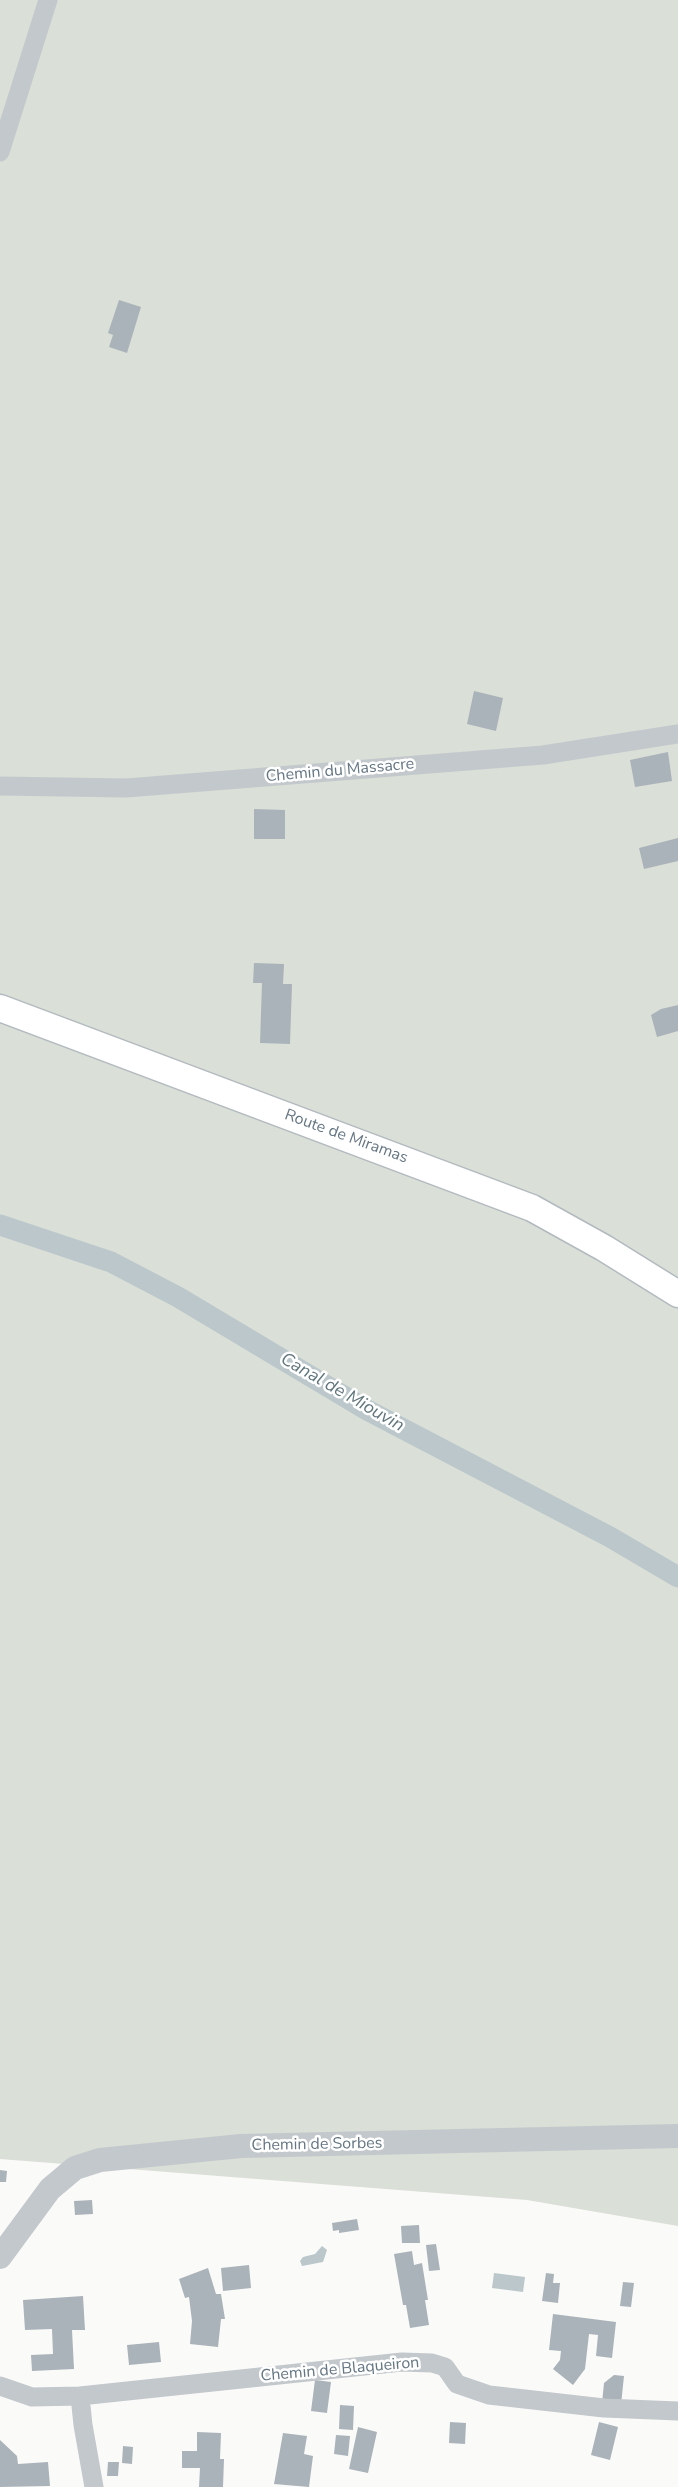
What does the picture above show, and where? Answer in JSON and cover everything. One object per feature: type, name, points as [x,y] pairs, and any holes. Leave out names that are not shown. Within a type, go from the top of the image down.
[{"type":"main road","name":"Route de Miramas","points":[[0,1008],[532,1208],[582,1235],[678,1294]]},
{"type":"street","points":[[0,152],[48,0]]},
{"type":"street","name":"Chemin du Massacre","points":[[0,786],[126,788],[543,754],[678,734]]},
{"type":"street","name":"Chemin de Sorbes","points":[[0,2257],[50,2189],[76,2168],[100,2160],[241,2146],[678,2136]]},
{"type":"street","name":"Chemin de Blaqueiron","points":[[0,2386],[32,2397],[80,2396],[402,2362],[432,2363],[445,2367],[457,2384],[489,2395],[604,2408],[678,2411]]},
{"type":"street","points":[[80,2396],[94,2487]]},
{"type":"shaded area","points":[[0,0],[678,0],[678,2226],[527,2200],[0,2159]]},
{"type":"shaded area","points":[[322,2246],[327,2250],[323,2262],[302,2266],[300,2261],[303,2257],[315,2254]]},
{"type":"shaded area","points":[[494,2273],[525,2277],[523,2292],[492,2288]]},
{"type":"building","points":[[119,300],[141,307],[127,353],[109,347],[113,335],[108,333]]},
{"type":"building","points":[[474,691],[503,698],[496,731],[467,724]]},
{"type":"building","points":[[668,752],[672,781],[635,787],[630,760]]},
{"type":"building","points":[[254,809],[285,810],[285,839],[254,839]]},
{"type":"building","points":[[678,838],[678,861],[644,869],[639,848]]},
{"type":"building","points":[[254,963],[284,964],[283,984],[292,984],[290,1044],[260,1043],[262,983],[253,983]]},
{"type":"building","points":[[678,1005],[678,1031],[657,1037],[651,1015],[661,1009]]},
{"type":"building","points":[[0,2170],[7,2171],[6,2182],[0,2182]]},
{"type":"building","points":[[92,2200],[93,2214],[75,2215],[74,2201]]},
{"type":"building","points":[[357,2219],[359,2230],[339,2233],[339,2230],[333,2231],[332,2223]]},
{"type":"building","points":[[419,2225],[420,2243],[402,2243],[401,2226]]},
{"type":"building","points":[[436,2244],[440,2270],[429,2271],[426,2245]]},
{"type":"building","points":[[412,2251],[414,2265],[422,2263],[428,2300],[425,2300],[429,2325],[410,2328],[406,2305],[403,2305],[394,2254]]},
{"type":"building","points":[[249,2265],[251,2288],[223,2291],[221,2268]]},
{"type":"building","points":[[208,2268],[216,2294],[221,2294],[225,2319],[221,2319],[218,2347],[190,2344],[192,2321],[189,2297],[185,2298],[179,2279]]},
{"type":"building","points":[[546,2273],[554,2274],[553,2283],[560,2283],[558,2303],[542,2301]]},
{"type":"building","points":[[623,2282],[634,2283],[631,2307],[620,2306]]},
{"type":"building","points":[[83,2296],[85,2330],[72,2330],[74,2369],[32,2371],[31,2355],[53,2354],[52,2329],[25,2330],[23,2300]]},
{"type":"building","points":[[553,2314],[616,2322],[612,2358],[596,2356],[598,2335],[589,2334],[585,2369],[573,2385],[553,2369],[560,2360],[561,2351],[549,2350]]},
{"type":"building","points":[[159,2342],[161,2362],[129,2365],[127,2345]]},
{"type":"building","points":[[614,2375],[624,2376],[621,2405],[602,2403],[604,2383]]},
{"type":"building","points":[[315,2380],[331,2382],[327,2413],[311,2411]]},
{"type":"building","points":[[340,2405],[354,2406],[353,2430],[339,2429]]},
{"type":"building","points":[[450,2422],[466,2423],[465,2444],[449,2443]]},
{"type":"building","points":[[599,2422],[618,2427],[610,2460],[591,2455]]},
{"type":"building","points":[[358,2427],[377,2432],[368,2473],[349,2469]]},
{"type":"building","points":[[197,2432],[221,2433],[220,2459],[224,2459],[223,2487],[199,2487],[200,2468],[182,2468],[182,2451],[197,2451]]},
{"type":"building","points":[[283,2433],[307,2436],[304,2454],[313,2456],[309,2487],[274,2484]]},
{"type":"building","points":[[336,2435],[350,2436],[348,2456],[334,2454]]},
{"type":"building","points":[[0,2440],[17,2456],[18,2464],[48,2462],[50,2486],[0,2487]]},
{"type":"building","points":[[123,2446],[133,2447],[132,2464],[122,2463]]},
{"type":"building","points":[[108,2462],[119,2462],[118,2476],[107,2476]]},
{"type":"waterway","name":"Canal de Miouvin","points":[[0,1225],[111,1262],[178,1297],[367,1410],[610,1537],[678,1577]]}]
